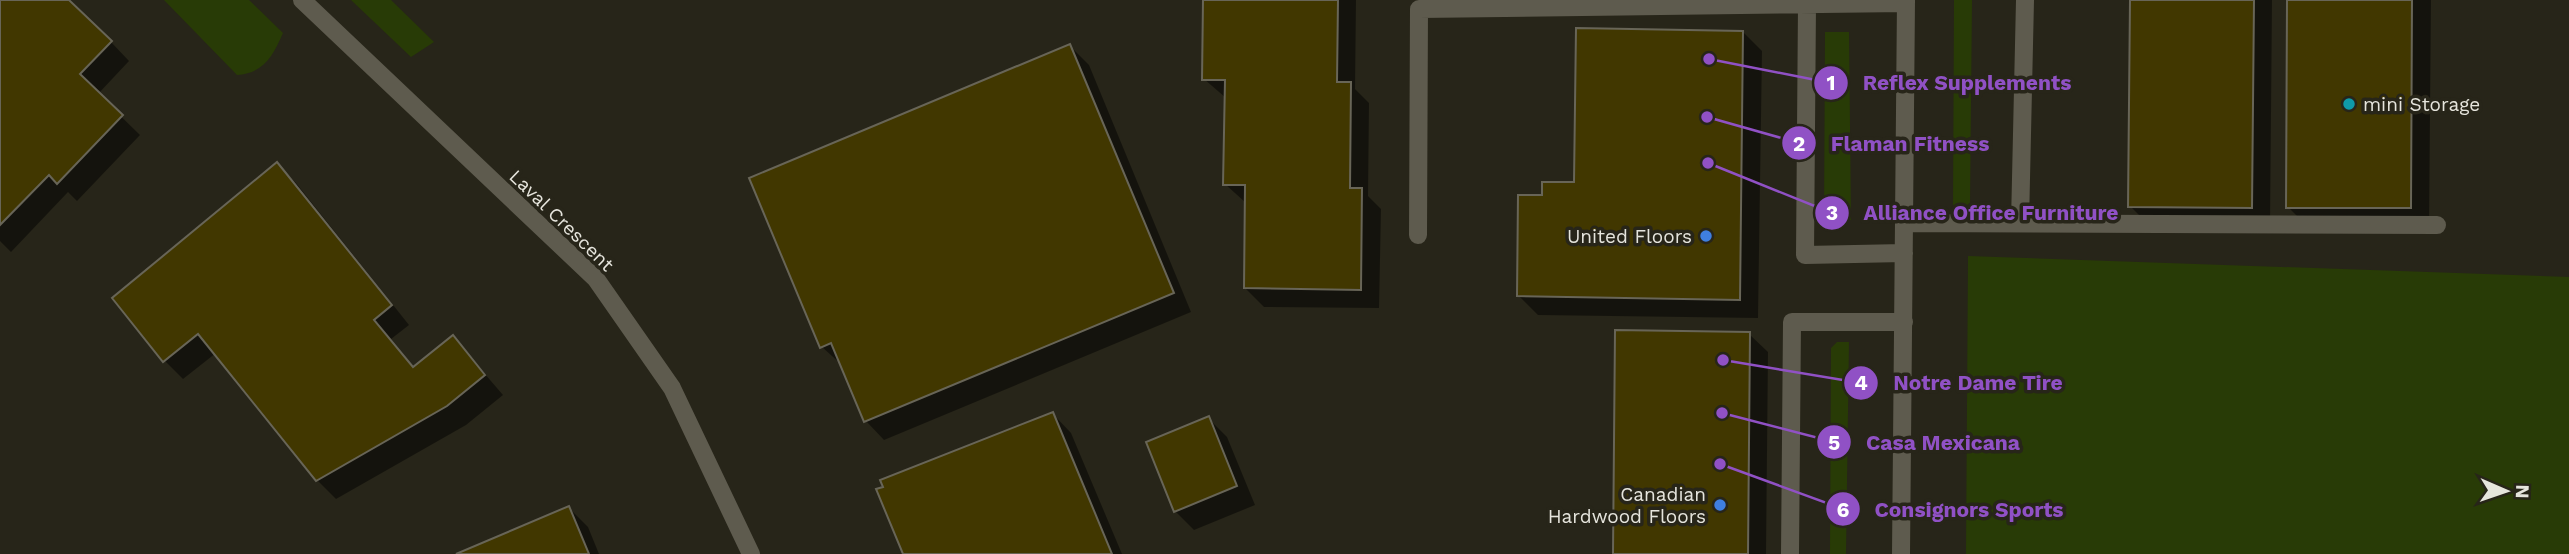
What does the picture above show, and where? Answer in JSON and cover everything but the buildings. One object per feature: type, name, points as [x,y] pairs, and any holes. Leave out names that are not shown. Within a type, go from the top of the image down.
[{"type":"street","name":"Laval Crescent","points":[[302,0],[596,279],[672,388],[751,554]]},
{"type":"street","points":[[2020,223],[2025,0]]},
{"type":"street","points":[[1418,235],[1419,9],[1906,1],[1901,554]]},
{"type":"street","points":[[1807,4],[1805,255],[1904,253]]},
{"type":"street","points":[[1904,223],[2437,225]]},
{"type":"street","points":[[1790,554],[1792,322],[1904,322]]},
{"type":"green space","points":[[164,0],[249,0],[283,33],[261,67],[237,75]]},
{"type":"green space","points":[[351,0],[391,0],[434,42],[411,57]]},
{"type":"green space","points":[[1954,0],[1972,0],[1970,206],[1953,206]]},
{"type":"green space","points":[[1825,32],[1849,32],[1851,220],[1824,221]]},
{"type":"green space","points":[[1968,256],[2569,277],[2569,554],[1966,554]]},
{"type":"green space","points":[[1837,342],[1849,342],[1846,554],[1830,554],[1831,348]]},
{"type":"place","name":"Reflex Supplements","points":[[1709,59]]},
{"type":"place","name":"mini Storage","points":[[2349,104]]},
{"type":"place","name":"Flaman Fitness","points":[[1707,117]]},
{"type":"place","name":"Alliance Office Furniture","points":[[1708,163]]},
{"type":"place","name":"United Floors","points":[[1706,236]]},
{"type":"place","name":"Notre Dame Tire","points":[[1723,360]]},
{"type":"place","name":"Casa Mexicana","points":[[1722,413]]},
{"type":"place","name":"Consignors Sports","points":[[1720,464]]},
{"type":"place","name":"Canadian Hardwood Floors","points":[[1720,505]]}]
